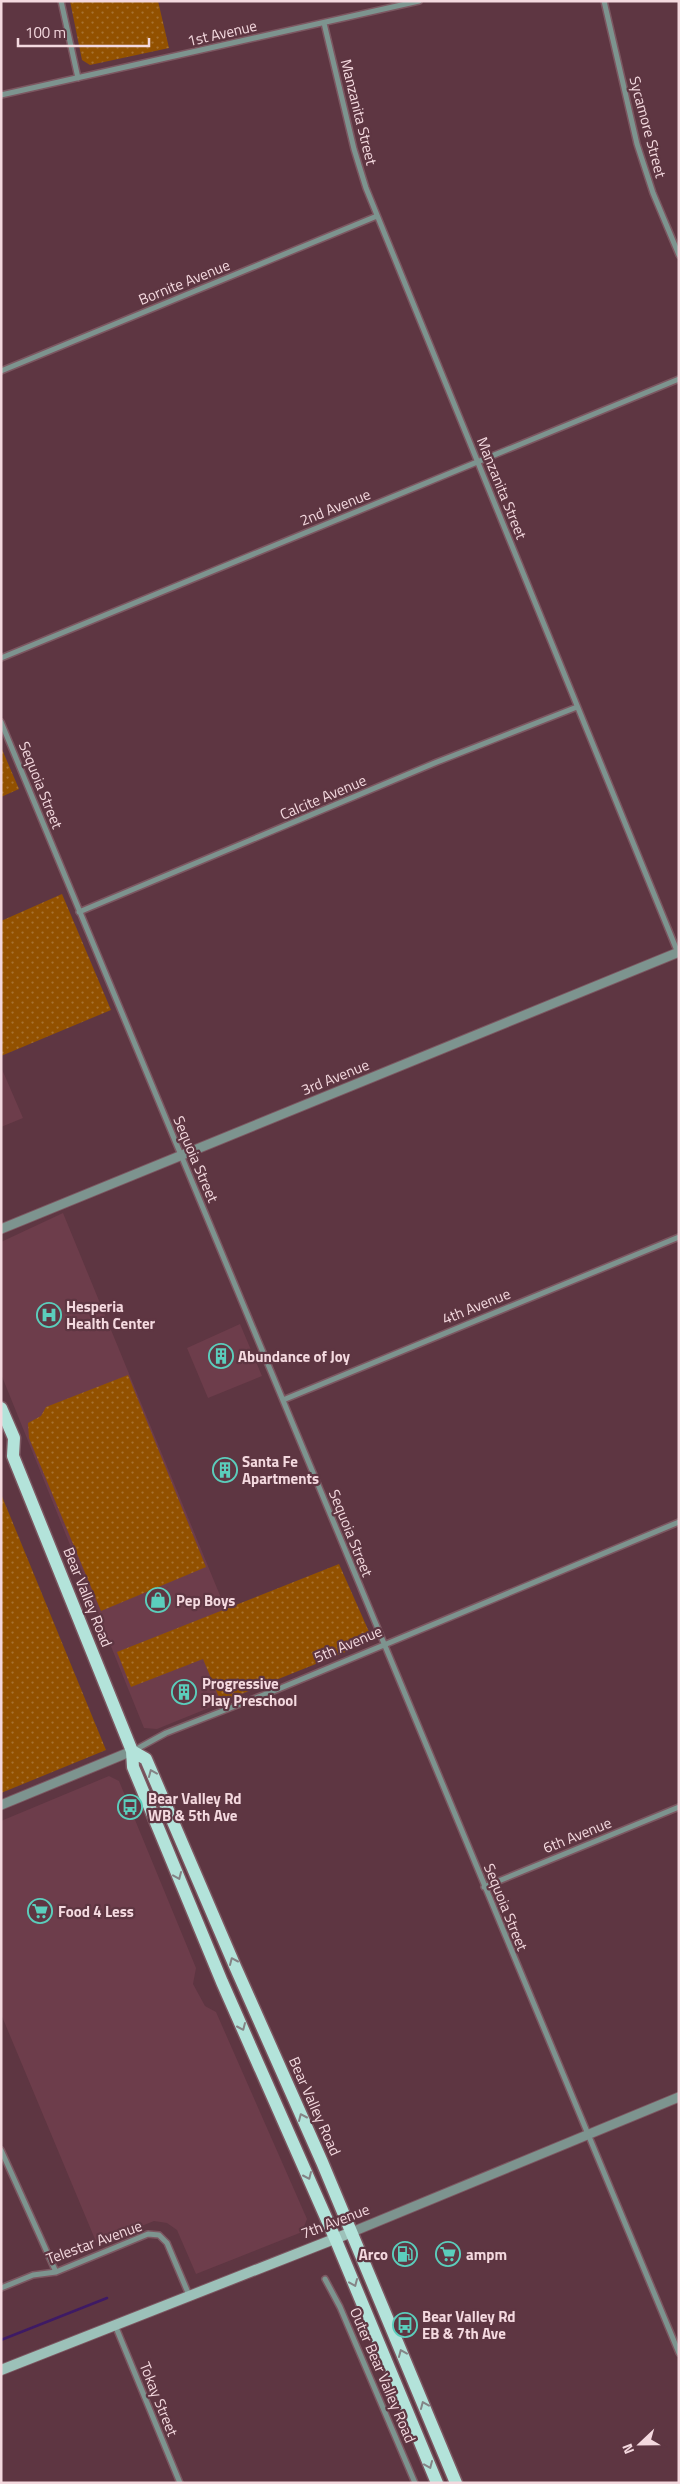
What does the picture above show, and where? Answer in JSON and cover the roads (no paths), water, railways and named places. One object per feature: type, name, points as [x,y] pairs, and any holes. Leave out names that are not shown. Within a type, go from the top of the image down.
[{"type":"main road","name":"Bear Valley Road","points":[[1,1408],[14,1438],[13,1456],[132,1751],[133,1767],[222,1982],[335,2238],[437,2483]]},
{"type":"main road","points":[[1,1448],[13,1456]]},
{"type":"main road","name":"Bear Valley Road","points":[[132,1751],[146,1759],[352,2232],[456,2483]]},
{"type":"main road","points":[[222,1982],[230,1981],[234,1986],[261,2045],[281,2069]]},
{"type":"main road","name":"7th Avenue","points":[[1,2370],[352,2232]]},
{"type":"street","points":[[61,1],[78,78]]},
{"type":"street","name":"1st Avenue","points":[[1,95],[419,1]]},
{"type":"street","name":"Sycamore Street","points":[[604,1],[637,144],[650,185],[679,255]]},
{"type":"street","name":"Manzanita Street","points":[[324,23],[354,149],[377,216],[678,953]]},
{"type":"street","name":"Bornite Avenue","points":[[1,371],[377,216]]},
{"type":"street","name":"2nd Avenue","points":[[1,658],[679,379]]},
{"type":"street","name":"Calcite Avenue","points":[[79,912],[437,762],[577,706]]},
{"type":"street","name":"Sequoia Street","points":[[1,722],[679,2353]]},
{"type":"street","name":"3rd Avenue","points":[[1,1229],[678,953]]},
{"type":"street","name":"4th Avenue","points":[[283,1400],[679,1237]]},
{"type":"street","name":"5th Avenue","points":[[1,1805],[132,1751],[166,1733],[679,1522]]},
{"type":"street","name":"6th Avenue","points":[[484,1887],[679,1807]]},
{"type":"street","name":"7th Avenue","points":[[352,2232],[679,2097]]},
{"type":"street","points":[[2,2152],[56,2272]]},
{"type":"street","name":"Telestar Avenue","points":[[1,2288],[33,2275],[56,2272],[148,2234],[159,2235],[167,2243],[189,2295]]},
{"type":"street","name":"Outer Bear Valley Road","points":[[325,2279],[340,2307],[415,2483]]},
{"type":"street","name":"Tokay Street","points":[[115,2325],[180,2483]]},
{"type":"waterway","points":[[1,2340],[107,2298]]},
{"type":"place","name":"Hesperia Health Center","points":[[49,1315]]},
{"type":"place","name":"Abundance of Joy","points":[[221,1356]]},
{"type":"place","name":"Santa Fe Apartments","points":[[225,1470]]},
{"type":"place","name":"Pep Boys","points":[[158,1600]]},
{"type":"place","name":"Progressive Play Preschool","points":[[184,1692]]},
{"type":"place","name":"Bear Valley Rd WB & 5th Ave","points":[[130,1807]]},
{"type":"place","name":"Food 4 Less","points":[[40,1911]]},
{"type":"place","name":"Arco","points":[[405,2254]]},
{"type":"place","name":"ampm","points":[[448,2254]]},
{"type":"place","name":"Bear Valley Rd EB & 7th Ave","points":[[405,2325]]}]
